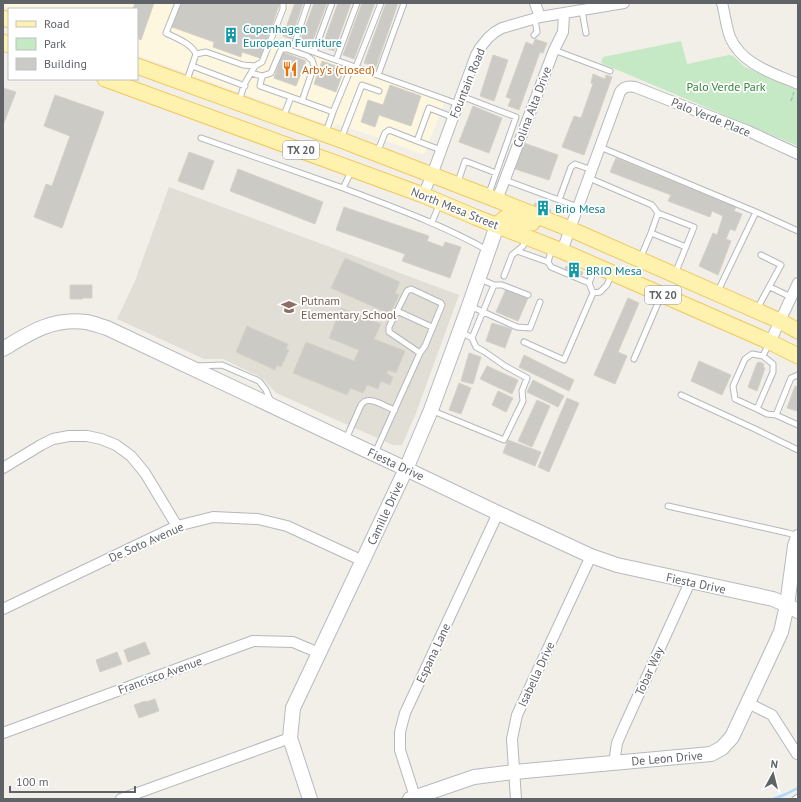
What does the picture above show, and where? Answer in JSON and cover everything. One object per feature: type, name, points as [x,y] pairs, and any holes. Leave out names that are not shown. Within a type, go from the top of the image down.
[{"type":"main road","name":"North Mesa Street","points":[[138,66],[341,140],[493,198],[565,227],[780,321],[798,331]]},
{"type":"main road","name":"North Mesa Street","points":[[108,80],[441,202],[612,272],[770,342],[798,356]]},
{"type":"main road","points":[[230,124],[239,103]]},
{"type":"main road","points":[[493,198],[497,225]]},
{"type":"main road","points":[[497,225],[505,218],[514,217],[550,230],[565,227]]},
{"type":"street","points":[[535,3],[538,18]]},
{"type":"street","name":"Fountain Road","points":[[423,195],[432,175],[452,117],[476,56],[488,38],[502,28],[538,18],[624,3]]},
{"type":"street","points":[[722,3],[731,38],[742,54],[757,66],[798,84]]},
{"type":"street","name":"Colina Alta Drive","points":[[493,198],[505,180],[554,50],[563,32],[564,14]]},
{"type":"street","name":"Palo Verde Place","points":[[600,147],[620,92],[629,86],[748,131],[798,154]]},
{"type":"street","points":[[557,249],[565,227],[578,207],[600,147]]},
{"type":"street","name":"Camille Drive","points":[[310,799],[290,738],[293,708],[406,469],[466,334],[469,306],[497,225]]},
{"type":"street","points":[[770,342],[798,283]]},
{"type":"street","name":"Fiesta Drive","points":[[3,349],[31,332],[61,322],[74,321],[107,328],[591,556],[617,566],[773,599],[792,608]]},
{"type":"street","points":[[3,468],[41,445],[54,439],[69,436],[87,436],[101,439],[116,446],[131,456],[145,473],[177,526]]},
{"type":"street","name":"Espana Lane","points":[[413,798],[400,750],[400,732],[405,713],[498,513]]},
{"type":"street","name":"De Soto Avenue","points":[[3,609],[177,526],[213,517],[258,519],[287,526],[362,561]]},
{"type":"street","name":"De Leon Drive","points":[[413,798],[474,777],[711,754],[722,748],[732,737],[792,608],[795,546],[798,537]]},
{"type":"street","name":"Isabella Drive","points":[[516,799],[512,739],[517,715],[591,556]]},
{"type":"street","name":"Tobar Way","points":[[614,763],[617,742],[690,582]]},
{"type":"street","name":"Francisco Avenue","points":[[3,733],[253,641],[293,642],[319,653]]},
{"type":"street","points":[[748,703],[772,715],[797,754]]},
{"type":"street","points":[[121,799],[290,738]]},
{"type":"lane","points":[[178,3],[166,33],[194,49],[196,54],[186,84]]},
{"type":"lane","points":[[239,103],[251,73],[255,66],[262,62],[283,9],[283,3]]},
{"type":"lane","points":[[308,3],[294,45],[378,75],[516,117],[496,173],[493,198]]},
{"type":"lane","points":[[314,52],[332,3]]},
{"type":"lane","points":[[336,60],[357,3]]},
{"type":"lane","points":[[325,135],[333,112],[380,3]]},
{"type":"lane","points":[[378,75],[404,3]]},
{"type":"lane","points":[[582,11],[586,33]]},
{"type":"lane","points":[[534,35],[537,32],[538,18]]},
{"type":"lane","points":[[251,73],[262,76],[271,74],[282,49],[287,49],[307,56],[312,60],[314,66],[302,101]]},
{"type":"lane","points":[[554,50],[610,71]]},
{"type":"lane","points":[[196,54],[206,52],[243,65],[255,66]]},
{"type":"lane","points":[[192,66],[245,86]]},
{"type":"lane","points":[[262,76],[260,86],[333,112]]},
{"type":"lane","points":[[341,140],[362,85],[379,91]]},
{"type":"lane","points":[[283,119],[291,97]]},
{"type":"lane","points":[[417,141],[430,108],[452,117]]},
{"type":"lane","points":[[376,154],[385,133],[389,130],[441,150]]},
{"type":"lane","points":[[201,138],[343,188],[432,222],[489,251]]},
{"type":"lane","points":[[600,147],[798,231]]},
{"type":"lane","points":[[457,184],[465,162],[496,173]]},
{"type":"lane","points":[[559,200],[571,167],[574,164],[590,174],[652,205],[658,213],[694,226],[675,275]]},
{"type":"lane","points":[[343,188],[352,169]]},
{"type":"lane","points":[[505,180],[578,207]]},
{"type":"lane","points":[[432,222],[441,202]]},
{"type":"lane","points":[[717,294],[756,212]]},
{"type":"lane","points":[[640,260],[658,213]]},
{"type":"lane","points":[[651,233],[686,247]]},
{"type":"lane","points":[[504,276],[512,255],[522,246],[526,236]]},
{"type":"lane","points":[[548,262],[557,249]]},
{"type":"lane","points":[[517,251],[548,262],[551,267],[589,283]]},
{"type":"lane","points":[[756,311],[781,266],[760,255]]},
{"type":"lane","points":[[524,342],[564,360],[593,293],[589,283],[596,266]]},
{"type":"lane","points":[[593,293],[600,292],[607,285],[612,272]]},
{"type":"lane","points":[[479,279],[494,285],[502,285],[528,295]]},
{"type":"lane","points":[[431,410],[504,440],[523,401],[522,391],[528,378],[504,366],[476,347],[466,334],[483,312],[494,285]]},
{"type":"lane","points":[[770,287],[791,297]]},
{"type":"lane","points":[[374,454],[420,353],[425,346],[442,305],[441,303],[411,289],[407,290],[389,327],[389,332],[420,353]]},
{"type":"lane","points":[[634,359],[662,294]]},
{"type":"lane","points":[[469,306],[516,326],[530,328],[540,302]]},
{"type":"lane","points":[[397,311],[432,328]]},
{"type":"lane","points":[[763,356],[770,342]]},
{"type":"lane","points":[[757,409],[773,372],[773,364],[763,356],[752,354],[745,359],[733,386],[735,399],[766,414],[776,415],[798,425]]},
{"type":"lane","points":[[776,415],[791,378],[798,375]]},
{"type":"lane","points":[[681,395],[798,450]]},
{"type":"lane","points":[[345,440],[364,401],[373,401],[395,410]]},
{"type":"lane","points":[[668,506],[788,533],[798,537]]},
{"type":"shaded area","points":[[3,3],[290,3],[275,41],[445,102],[424,155],[336,124],[334,127],[138,55],[138,8],[8,8],[3,6]]},
{"type":"shaded area","name":"Putnam Elementary School","points":[[169,187],[459,295],[416,413],[402,445],[393,445],[276,393],[262,378],[223,359],[204,359],[117,319],[135,281]]},
{"type":"green space","name":"Palo Verde Park","points":[[681,41],[687,64],[729,55],[733,56],[745,67],[798,91],[798,146],[601,63],[603,57]]},
{"type":"building","points":[[135,3],[154,3],[141,40],[138,38],[138,8],[133,8]]},
{"type":"building","name":"Copenhagen European Furniture","points":[[181,3],[280,3],[260,58],[242,52],[241,57],[213,47],[214,42],[172,27]]},
{"type":"building","points":[[295,3],[303,3],[291,39],[283,36]]},
{"type":"building","points":[[314,3],[327,3],[312,43],[301,39]]},
{"type":"building","points":[[338,3],[351,3],[334,51],[322,47]]},
{"type":"building","points":[[362,3],[375,3],[354,59],[343,55]]},
{"type":"building","points":[[386,3],[398,3],[376,67],[364,63]]},
{"type":"building","points":[[535,39],[547,43],[543,53],[540,52],[519,110],[508,106],[511,99],[506,97],[526,42],[533,45]]},
{"type":"building","name":"Arby's (closed)","points":[[283,52],[306,61],[296,86],[274,78]]},
{"type":"building","points":[[493,55],[508,60],[494,101],[480,96]]},
{"type":"building","points":[[322,61],[344,69],[336,92],[314,84]]},
{"type":"building","points":[[593,74],[605,79],[606,75],[612,77],[584,155],[562,147],[574,116],[581,118],[593,84],[591,83]]},
{"type":"building","points":[[390,85],[421,96],[411,126],[379,115],[375,127],[361,122],[368,100],[383,105]]},
{"type":"building","points":[[3,88],[16,92],[3,125]]},
{"type":"building","points":[[55,95],[104,112],[62,228],[34,217],[46,184],[52,186],[70,136],[44,126]]},
{"type":"building","points":[[473,106],[502,118],[489,153],[459,142]]},
{"type":"building","points":[[524,143],[558,155],[549,180],[515,169]]},
{"type":"building","points":[[189,152],[214,161],[203,190],[178,181]]},
{"type":"building","points":[[616,158],[736,207],[734,211],[742,214],[735,231],[730,229],[726,239],[731,241],[718,275],[699,266],[713,233],[717,235],[723,216],[712,211],[710,217],[668,201],[671,195],[610,172]]},
{"type":"building","points":[[238,169],[323,202],[315,224],[230,191]]},
{"type":"building","name":"Brio Mesa","points":[[535,203],[551,210],[550,212],[534,205]]},
{"type":"building","points":[[344,207],[429,236],[427,241],[443,247],[445,242],[461,247],[450,278],[402,261],[405,254],[336,230]]},
{"type":"building","points":[[345,258],[400,282],[395,293],[399,295],[390,314],[331,288]]},
{"type":"building","name":"BRIO Mesa","points":[[566,266],[583,272],[582,275],[565,269]]},
{"type":"building","points":[[70,285],[92,285],[92,298],[70,299]]},
{"type":"building","points":[[506,289],[528,298],[518,321],[496,312]]},
{"type":"building","points":[[628,298],[639,303],[618,352],[627,356],[615,384],[594,375]]},
{"type":"building","points":[[341,308],[381,324],[374,339],[405,351],[396,373],[388,370],[387,374],[393,377],[390,385],[381,381],[378,389],[367,385],[363,393],[350,388],[347,395],[293,373],[306,342],[354,361],[359,350],[329,338]]},
{"type":"building","points":[[492,323],[512,329],[505,348],[486,341]]},
{"type":"building","points":[[247,326],[288,344],[286,349],[289,350],[281,367],[277,365],[275,370],[236,352]]},
{"type":"building","points":[[469,353],[481,357],[473,384],[461,381]]},
{"type":"building","points":[[524,355],[574,380],[569,391],[519,367]]},
{"type":"building","points":[[699,361],[731,375],[722,395],[691,381]]},
{"type":"building","points":[[760,362],[764,364],[763,367],[765,368],[757,391],[748,387],[757,363]]},
{"type":"building","points":[[487,366],[518,380],[512,394],[480,379]]},
{"type":"building","points":[[533,380],[564,396],[558,407],[527,392]]},
{"type":"building","points":[[459,383],[471,388],[461,414],[449,410]]},
{"type":"building","points":[[795,386],[798,387],[797,411],[787,408]]},
{"type":"building","points":[[498,391],[513,398],[506,412],[492,405]]},
{"type":"building","points":[[567,398],[579,403],[549,472],[538,467]]},
{"type":"building","points":[[537,400],[550,406],[532,447],[518,441]]},
{"type":"building","points":[[508,440],[541,452],[535,466],[503,453]]},
{"type":"building","points":[[145,642],[150,654],[128,662],[124,650]]},
{"type":"building","points":[[117,652],[122,664],[100,672],[96,660]]},
{"type":"building","points":[[155,699],[159,711],[139,718],[134,705]]},
{"type":"waterway","points":[[774,799],[798,788]]},
{"type":"place","name":"Copenhagen European Furniture","points":[[231,35]]},
{"type":"place","name":"Arby's (closed)","points":[[290,69]]},
{"type":"place","name":"Brio Mesa","points":[[543,208]]},
{"type":"place","name":"BRIO Mesa","points":[[574,270]]},
{"type":"place","name":"Putnam Elementary School","points":[[289,307]]}]
